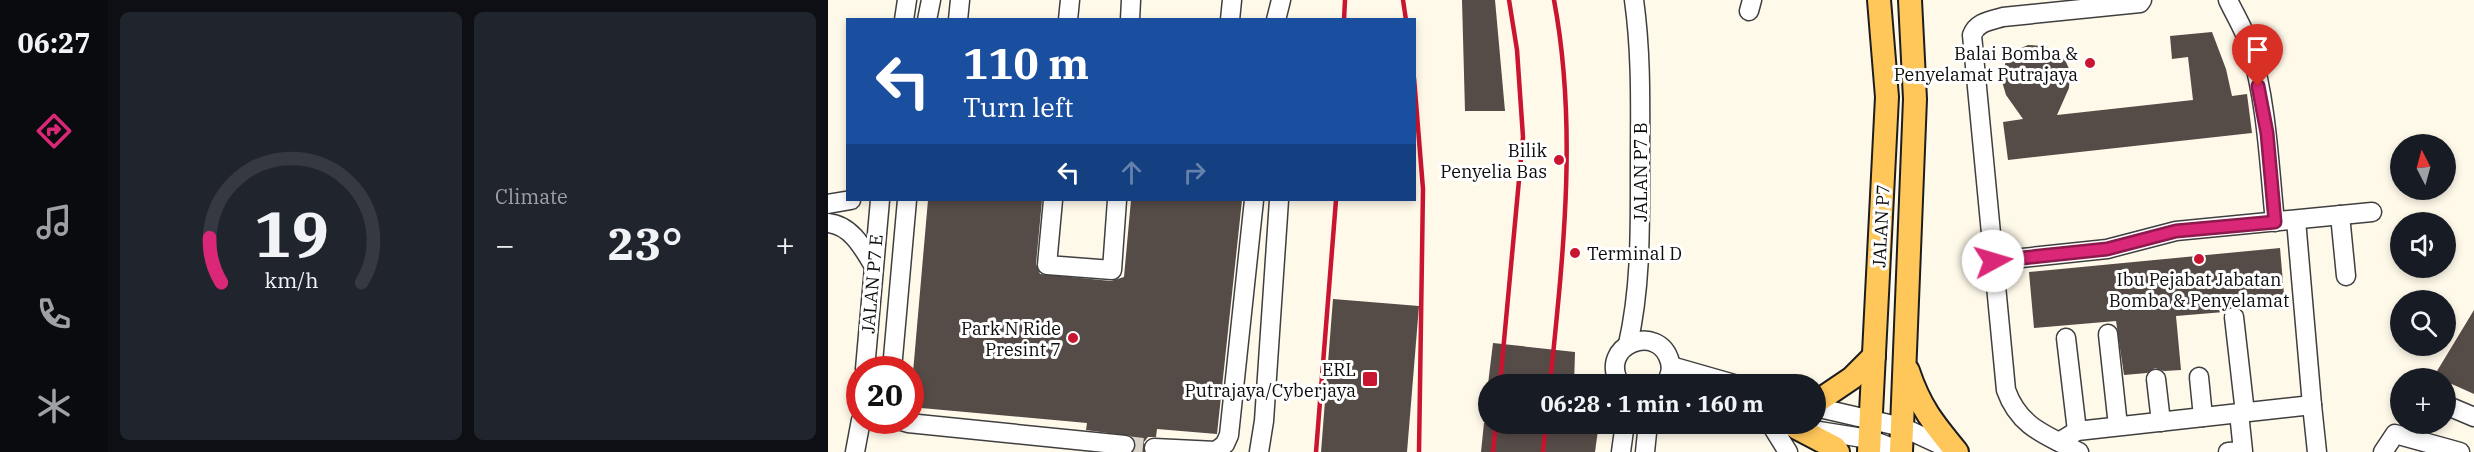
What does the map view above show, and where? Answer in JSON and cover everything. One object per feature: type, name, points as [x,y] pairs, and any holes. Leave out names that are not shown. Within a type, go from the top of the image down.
[{"type":"main road","name":"JALAN P7","points":[[1869,437],[1887,97],[1879,0]]},
{"type":"main road","name":"JALAN P7","points":[[1901,452],[1915,99],[1910,0]]},
{"type":"main road","points":[[1826,397],[1852,378],[1874,356]]},
{"type":"main road","points":[[1904,358],[1917,398],[1929,418],[1956,452]]},
{"type":"main road","points":[[1808,434],[1835,448],[1838,452]]},
{"type":"street","points":[[904,18],[907,0]]},
{"type":"street","points":[[927,18],[931,0]]},
{"type":"street","points":[[958,18],[960,0]]},
{"type":"street","points":[[1068,18],[1070,0]]},
{"type":"street","points":[[1130,18],[1131,0]]},
{"type":"street","points":[[1230,18],[1232,0]]},
{"type":"street","points":[[1277,18],[1283,0]]},
{"type":"street","points":[[1283,0],[1287,18]]},
{"type":"street","name":"JALAN P7 B","points":[[1616,374],[1615,364],[1620,352],[1628,344],[1634,320],[1640,264],[1640,61],[1634,0]]},
{"type":"street","points":[[1747,0],[1749,11],[1752,0]]},
{"type":"street","points":[[2079,452],[2022,419],[2008,396],[1971,45],[1975,27],[2003,17],[2086,4],[2140,3],[2142,0]]},
{"type":"street","points":[[2228,0],[2249,45],[2258,86],[2267,133],[2275,222]]},
{"type":"street","points":[[828,204],[846,201]]},
{"type":"street","name":"JALAN P7 E","points":[[866,356],[879,201]]},
{"type":"street","points":[[893,356],[908,201]]},
{"type":"street","points":[[1053,201],[1047,265],[1112,270],[1117,201]]},
{"type":"street","points":[[1154,448],[1216,451],[1225,444],[1229,435],[1254,201]]},
{"type":"street","points":[[1272,201],[1277,218]]},
{"type":"street","points":[[1259,452],[1264,421],[1279,201]]},
{"type":"street","points":[[1993,261],[2107,249],[2176,231],[2372,212]]},
{"type":"street","points":[[2340,215],[2346,276]]},
{"type":"street","points":[[2296,220],[2317,452]]},
{"type":"street","points":[[828,223],[835,224],[858,239],[872,263]]},
{"type":"street","points":[[2229,452],[2243,451],[2234,317]]},
{"type":"street","points":[[2108,334],[2118,426]]},
{"type":"street","points":[[2066,338],[2077,431]]},
{"type":"street","points":[[1628,344],[1639,340],[1651,341],[1661,347],[1668,356],[1671,366],[1668,374]]},
{"type":"street","points":[[1671,366],[1699,374]]},
{"type":"street","points":[[2199,377],[2202,417]]},
{"type":"street","points":[[2156,379],[2162,422]]},
{"type":"street","points":[[2059,442],[2077,431],[2312,405]]},
{"type":"street","points":[[2456,409],[2474,417]]},
{"type":"street","points":[[1826,412],[1869,437],[1901,452]]},
{"type":"street","points":[[924,425],[1125,445]]},
{"type":"street","points":[[1826,432],[1869,437],[1902,427],[1956,452]]},
{"type":"street","points":[[855,452],[859,434]]},
{"type":"street","points":[[863,434],[866,452]]},
{"type":"street","points":[[1621,452],[1623,434]]},
{"type":"street","points":[[1645,452],[1647,434]]},
{"type":"street","points":[[1777,434],[1788,452]]},
{"type":"street","points":[[2383,452],[2395,434],[2460,452]]},
{"type":"building","points":[[1462,0],[1495,0],[1505,111],[1465,111]]},
{"type":"building","points":[[2212,32],[2226,69],[2232,96],[2247,94],[2252,133],[2008,160],[2003,122],[2023,119],[2006,95],[2001,78],[2006,61],[2019,49],[2028,45],[2045,46],[2061,55],[2066,62],[2070,71],[2069,88],[2057,115],[2193,100],[2188,57],[2172,59],[2170,36]]},
{"type":"building","name":"Park N Ride Presint 7","points":[[928,201],[1042,201],[1036,264],[1040,274],[1111,281],[1124,277],[1131,201],[1242,201],[1217,434],[1157,429],[1156,437],[1148,437],[1144,442],[1144,452],[1134,452],[1136,446],[1131,436],[1086,430],[1087,423],[924,408],[924,356],[914,356]]},
{"type":"building","points":[[2280,248],[2285,306],[2243,310],[2233,306],[2224,312],[2176,316],[2181,370],[2164,371],[2155,368],[2147,373],[2124,375],[2116,321],[2034,328],[2029,272]]},
{"type":"building","name":"ERL Putrajaya/Cyberjaya","points":[[1333,299],[1419,306],[1407,452],[1321,452]]},
{"type":"building","points":[[2474,310],[2474,394],[2456,386],[2456,368],[2439,368],[2446,356],[2456,356],[2456,340]]},
{"type":"building","points":[[1493,343],[1575,352],[1574,374],[1489,374]]},
{"type":"building","points":[[1483,434],[1597,434],[1595,452],[1481,452]]},
{"type":"tunnel","points":[[1125,445],[1154,448]]},
{"type":"railway","points":[[1344,18],[1345,0]]},
{"type":"railway","points":[[1403,0],[1406,18]]},
{"type":"railway","points":[[1501,374],[1523,137],[1517,50],[1509,0]]},
{"type":"railway","points":[[1551,374],[1563,240],[1567,144],[1561,48],[1554,0]]},
{"type":"railway","points":[[1416,103],[1423,189],[1419,452]]},
{"type":"railway","points":[[1316,452],[1336,201]]},
{"type":"railway","points":[[1493,452],[1495,434]]},
{"type":"railway","points":[[1543,452],[1545,434]]},
{"type":"place","name":"Balai Bomba & Penyelamat Putrajaya","points":[[2090,63]]},
{"type":"place","name":"Bilik Penyelia Bas","points":[[1559,160]]},
{"type":"place","name":"Terminal D","points":[[1575,253]]},
{"type":"place","name":"Ibu Pejabat Jabatan Bomba & Penyelamat","points":[[2199,259]]},
{"type":"place","name":"Park N Ride Presint 7","points":[[1073,338]]},
{"type":"place","name":"ERL Putrajaya/Cyberjaya","points":[[1370,379]]},
{"type":"route","points":[[1993,261],[2107,249],[2176,231],[2275,222],[2267,133],[2258,86]]}]
